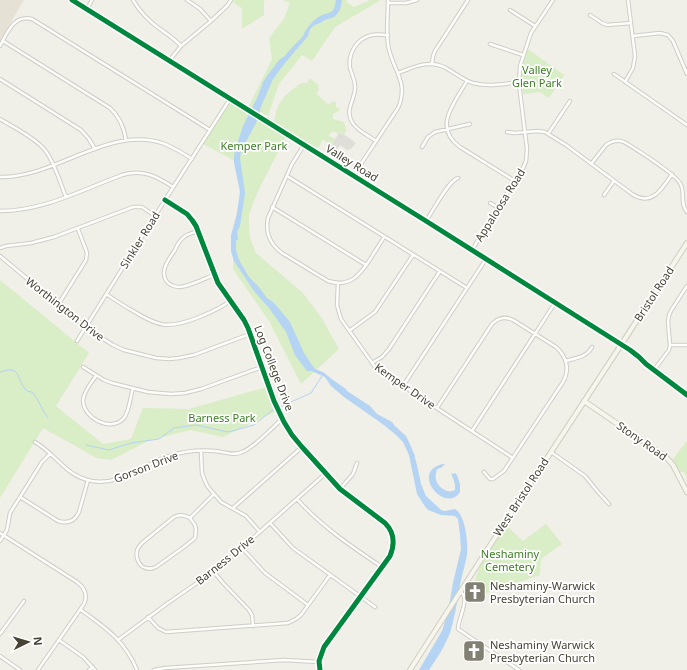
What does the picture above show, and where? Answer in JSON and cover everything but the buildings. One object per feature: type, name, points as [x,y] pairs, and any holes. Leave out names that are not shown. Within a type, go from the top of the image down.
[{"type":"street","name":"Valley Road","points":[[72,0],[426,221],[621,345]]},
{"type":"street","points":[[86,9],[92,0]]},
{"type":"street","points":[[133,0],[148,20],[172,37],[181,46]]},
{"type":"street","points":[[187,0],[200,9],[211,21]]},
{"type":"street","points":[[169,61],[181,46],[211,21],[227,6],[231,0]]},
{"type":"street","points":[[354,176],[398,108],[401,98],[402,86],[389,50],[388,2],[406,3],[416,0]]},
{"type":"street","points":[[432,64],[435,52],[468,0]]},
{"type":"street","name":"Appaloosa Road","points":[[472,250],[526,161],[527,149],[519,82],[519,70],[523,55],[535,26],[553,0]]},
{"type":"street","points":[[625,82],[634,63],[635,52],[628,0]]},
{"type":"street","points":[[510,10],[535,26]]},
{"type":"street","points":[[590,15],[607,25],[631,23]]},
{"type":"street","points":[[0,46],[18,20],[27,18],[32,20],[210,130]]},
{"type":"street","points":[[633,36],[660,33],[668,35],[674,41],[687,74]]},
{"type":"street","points":[[376,141],[357,128],[350,118],[349,109],[355,87],[350,61],[354,49],[363,39],[372,35],[388,34]]},
{"type":"street","points":[[3,41],[110,108],[121,122],[126,140]]},
{"type":"street","points":[[490,44],[523,55]]},
{"type":"street","points":[[398,73],[419,65],[432,64],[444,68],[467,81],[478,84],[498,85],[519,82]]},
{"type":"street","points":[[614,74],[687,125]]},
{"type":"street","points":[[0,79],[81,130],[90,139],[95,149]]},
{"type":"street","points":[[467,81],[450,110],[446,122],[450,136],[457,145],[515,181]]},
{"type":"street","name":"Sinkler Road","points":[[77,341],[230,99]]},
{"type":"street","points":[[548,134],[570,101]]},
{"type":"street","points":[[0,119],[39,144],[48,154],[66,197]]},
{"type":"street","points":[[422,147],[428,137],[438,130],[470,124]]},
{"type":"street","points":[[507,132],[515,134],[540,131],[548,134],[635,196],[644,198],[652,197],[658,193],[672,174]]},
{"type":"street","points":[[0,177],[24,175],[53,166],[112,143],[126,140],[160,142],[175,148],[192,159]]},
{"type":"street","points":[[591,164],[606,145],[616,140],[622,141],[672,174],[679,181],[681,185],[684,207],[687,212]]},
{"type":"street","points":[[304,145],[286,176],[268,218],[267,230],[269,237],[276,247],[282,253],[320,277],[338,283],[355,278],[366,265],[384,237]]},
{"type":"street","points":[[0,211],[20,210],[51,203],[122,175],[133,173],[144,173],[153,176],[174,187]]},
{"type":"street","points":[[286,176],[467,288]]},
{"type":"street","points":[[426,221],[446,190],[454,180],[458,178]]},
{"type":"street","points":[[604,195],[614,181]]},
{"type":"street","name":"Log College Drive","points":[[165,200],[187,214],[198,231],[218,283],[246,323],[277,409],[292,435],[340,489],[385,523],[393,537],[392,549],[389,558],[324,647],[319,662],[320,670]]},
{"type":"street","points":[[490,203],[498,208]]},
{"type":"street","points":[[0,248],[45,240],[78,229],[133,207],[142,207],[155,216]]},
{"type":"street","points":[[272,207],[366,265]]},
{"type":"street","points":[[58,305],[86,260],[87,253],[78,229]]},
{"type":"street","points":[[198,231],[181,239],[166,264],[164,276],[170,284],[181,287],[214,275]]},
{"type":"street","name":"Bristol Road","points":[[621,345],[687,243]]},
{"type":"street","points":[[349,331],[375,312],[413,255]]},
{"type":"street","name":"Worthington Drive","points":[[0,256],[86,328],[120,349],[156,358],[184,358],[250,334]]},
{"type":"street","points":[[403,386],[486,259]]},
{"type":"street","points":[[372,363],[384,355],[389,349],[440,272]]},
{"type":"street","name":"Kemper Drive","points":[[338,283],[337,300],[341,319],[372,363],[379,370],[513,458]]},
{"type":"street","points":[[654,370],[667,353],[670,345],[668,322],[669,315],[686,291],[687,286]]},
{"type":"street","points":[[106,294],[149,321],[165,325],[184,323],[218,309],[230,301]]},
{"type":"street","points":[[472,431],[555,303]]},
{"type":"street","points":[[437,408],[496,320],[504,318],[511,319],[559,350],[566,361],[567,370],[564,380],[504,472],[495,478],[490,478],[484,472]]},
{"type":"street","points":[[621,345],[639,357],[687,395]]},
{"type":"street","name":"West Bristol Road","points":[[410,670],[550,452],[621,345]]},
{"type":"street","points":[[670,345],[687,345]]},
{"type":"street","points":[[566,361],[584,356],[592,347]]},
{"type":"street","points":[[82,367],[109,382],[148,392],[163,394],[190,392],[209,387],[262,367]]},
{"type":"street","points":[[96,376],[85,392],[83,400],[84,406],[90,415],[104,424],[113,424],[123,419],[127,411],[132,388]]},
{"type":"street","name":"Stony Road","points":[[584,401],[666,457],[673,465],[687,492]]},
{"type":"street","name":"Gorson Drive","points":[[35,442],[69,472],[88,480],[114,480],[125,477],[164,458],[180,453],[216,451],[233,454],[241,453],[251,447],[282,419]]},
{"type":"street","points":[[232,508],[302,447]]},
{"type":"street","points":[[201,452],[203,477],[208,487],[221,502],[246,516],[260,532]]},
{"type":"street","points":[[550,452],[584,476],[609,504]]},
{"type":"street","points":[[0,542],[7,530],[10,513],[42,462],[50,454]]},
{"type":"street","points":[[340,489],[353,474],[357,463]]},
{"type":"street","name":"Barness Drive","points":[[118,640],[242,548],[326,474]]},
{"type":"street","points":[[20,497],[58,521],[69,522],[76,517],[79,512],[88,480]]},
{"type":"street","points":[[190,518],[214,494]]},
{"type":"street","points":[[297,499],[323,524],[382,567]]},
{"type":"street","points":[[179,515],[190,518],[195,525],[195,538],[184,547],[151,569],[143,567],[137,561],[136,555],[138,548],[142,543],[174,517],[179,515]]},
{"type":"street","points":[[270,523],[293,548],[375,607]]},
{"type":"street","points":[[0,534],[81,585],[84,589],[86,598],[81,610],[38,670]]},
{"type":"street","points":[[242,548],[265,573],[308,605]]},
{"type":"street","points":[[213,571],[249,610],[252,615],[253,626]]},
{"type":"street","points":[[148,617],[160,630],[166,632],[286,624],[292,622],[301,615],[330,575]]},
{"type":"street","points":[[460,592],[465,599],[458,629],[519,670]]},
{"type":"street","points":[[0,634],[24,601]]},
{"type":"street","points":[[81,610],[106,627],[130,656],[137,670]]},
{"type":"street","points":[[59,640],[83,657],[94,669]]},
{"type":"street","points":[[0,656],[20,670]]},
{"type":"street","points":[[154,670],[284,660],[319,662]]},
{"type":"street","points":[[89,670],[94,669]]},
{"type":"shaded area","points":[[0,0],[24,0],[0,41]]},
{"type":"shaded area","points":[[339,133],[342,133],[356,143],[351,149],[347,150],[340,145],[333,155],[327,152]]},
{"type":"green space","points":[[234,0],[266,0],[264,1],[264,15],[242,29],[242,8],[234,3]]},
{"type":"green space","points":[[283,0],[347,0],[346,2],[354,7],[370,0],[381,0],[335,27],[312,61],[302,55],[279,84],[268,116],[249,106],[272,59],[269,38],[284,19],[290,3]]},
{"type":"green space","name":"Valley Glen Park","points":[[528,49],[564,75],[549,98],[540,92],[523,94],[522,72]]},
{"type":"green space","points":[[310,78],[318,85],[319,88],[316,94],[329,105],[333,101],[336,102],[336,107],[340,110],[333,114],[333,119],[344,122],[346,129],[345,134],[341,132],[338,134],[334,131],[329,134],[329,136],[335,139],[331,145],[323,140],[319,147],[315,149],[278,126],[273,121],[276,111],[284,97],[301,83],[307,83]]},
{"type":"green space","name":"Kemper Park","points":[[230,103],[233,103],[286,137],[258,191],[249,214],[249,227],[250,238],[256,253],[303,293],[321,317],[339,349],[301,384],[269,321],[233,269],[233,238],[241,190],[235,161],[202,143]]},
{"type":"green space","name":"Barness Park","points":[[0,280],[89,353],[56,406],[103,444],[131,439],[143,408],[189,409],[267,387],[277,411],[223,437],[191,430],[150,440],[111,460],[97,458],[43,428],[0,498]]},
{"type":"green space","points":[[687,441],[687,478],[684,472],[679,472],[672,460]]},
{"type":"green space","name":"Neshaminy Cemetery","points":[[546,524],[562,544],[541,559],[540,575],[469,599],[479,568],[506,525],[523,541]]},
{"type":"water","points":[[336,0],[342,0],[338,14],[333,18],[326,19],[312,27],[308,36],[273,79],[260,109],[260,114],[257,121],[241,151],[240,158],[245,193],[240,226],[237,232],[238,239],[236,241],[236,250],[240,262],[249,277],[290,322],[304,353],[315,369],[323,372],[347,391],[370,406],[377,414],[392,422],[406,436],[415,456],[421,484],[426,496],[441,510],[445,511],[455,509],[462,517],[467,537],[467,555],[455,615],[448,638],[429,670],[419,670],[442,631],[448,612],[461,549],[458,519],[455,516],[441,515],[428,510],[424,505],[417,494],[409,455],[403,442],[396,435],[344,397],[331,386],[325,377],[312,371],[307,371],[295,355],[286,332],[269,308],[254,291],[234,261],[231,251],[231,235],[237,213],[240,192],[234,156],[243,126],[267,76],[279,60],[285,56],[303,36],[313,21],[333,10]]},
{"type":"water","points":[[445,464],[441,468],[437,469],[436,480],[439,486],[444,490],[452,491],[455,490],[455,485],[451,473],[455,473],[457,475],[460,484],[460,492],[454,498],[446,498],[439,495],[429,482],[429,475],[433,468]]},
{"type":"waterway","points":[[0,372],[7,370],[15,371],[25,389],[34,394],[48,418]]},
{"type":"waterway","points":[[86,445],[109,450],[131,443],[159,439],[174,428],[196,425],[228,432],[254,425],[271,411],[311,393],[322,376]]},
{"type":"cycle path","points":[[72,0],[630,350],[687,395]]},
{"type":"cycle path","points":[[165,200],[187,214],[196,226],[218,283],[248,328],[274,401],[292,435],[340,489],[385,523],[392,534],[393,547],[390,556],[324,647],[319,661],[320,670]]},
{"type":"place","name":"Neshaminy-Warwick Presbyterian Church","points":[[475,592]]},
{"type":"place","name":"Neshaminy Warwick Presbyterian Church","points":[[474,651]]}]
